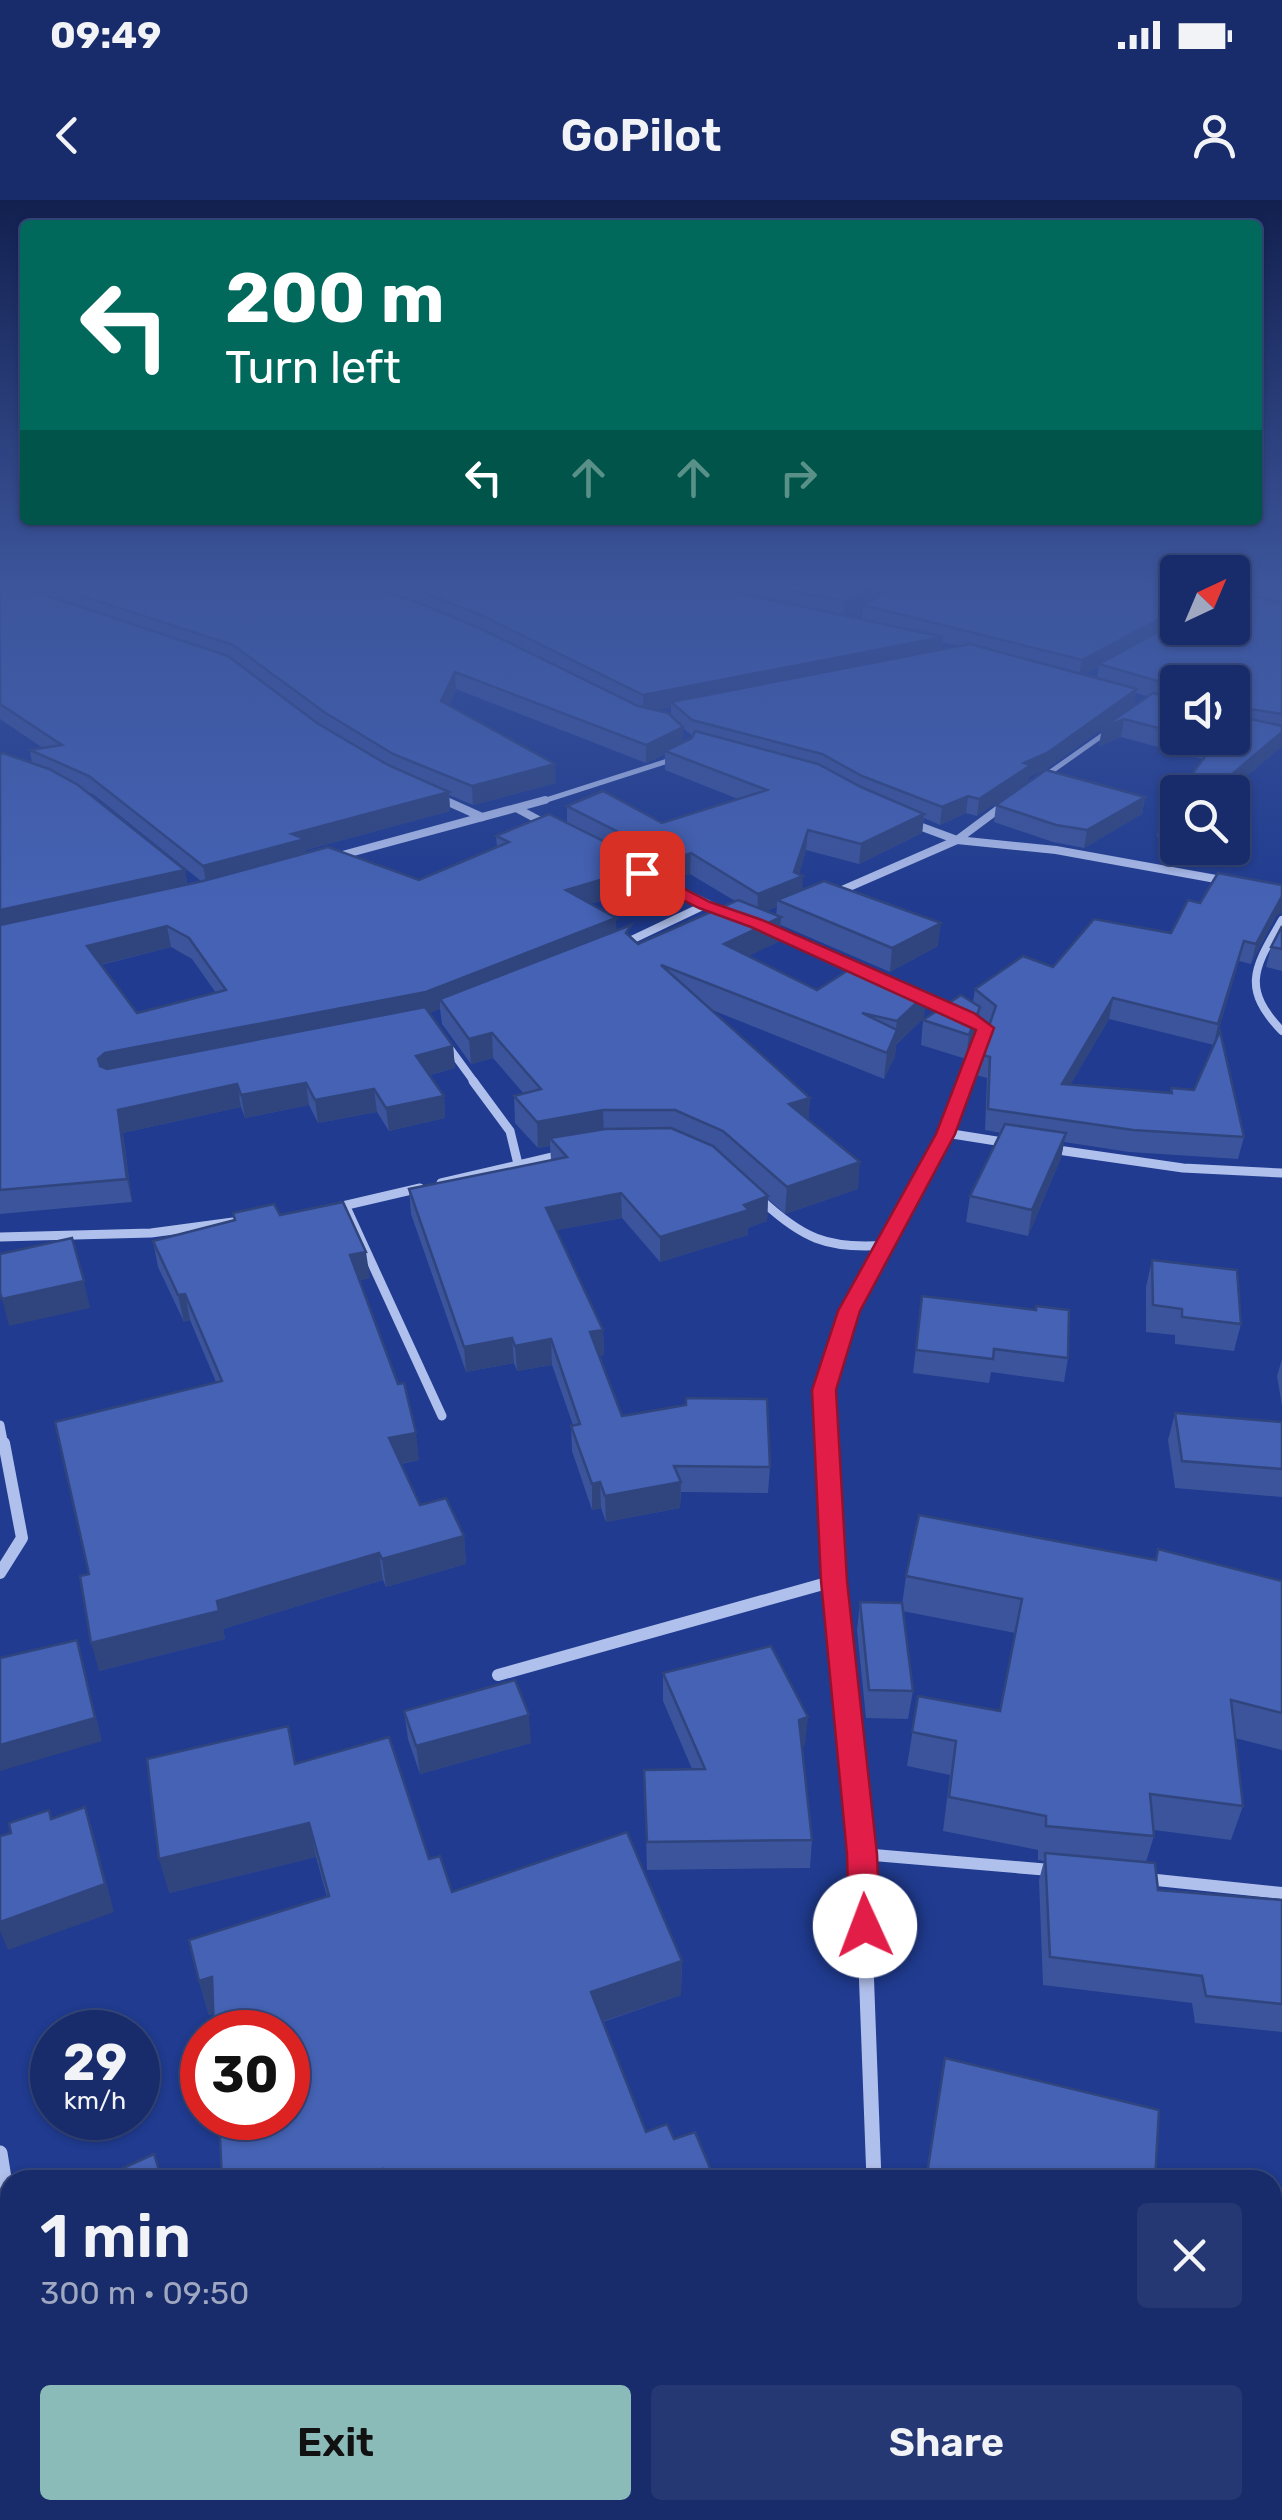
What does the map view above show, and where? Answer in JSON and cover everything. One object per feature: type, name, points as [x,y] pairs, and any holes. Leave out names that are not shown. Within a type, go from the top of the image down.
[{"type":"street","points":[[1037,781],[1116,726]]},
{"type":"street","points":[[332,858],[518,809],[661,765],[688,752]]},
{"type":"street","points":[[423,791],[484,818]]},
{"type":"street","points":[[824,897],[957,840],[1008,802]]},
{"type":"street","points":[[518,809],[552,827]]},
{"type":"street","points":[[895,816],[957,840],[1056,850],[1244,884]]},
{"type":"street","points":[[637,870],[705,905],[740,917]]},
{"type":"street","points":[[614,947],[650,934],[705,905]]},
{"type":"street","points":[[1282,920],[1260,960],[1252,992],[1259,1010],[1282,1031]]},
{"type":"street","points":[[757,923],[968,1016],[986,1028],[946,1134],[849,1311],[824,1390],[834,1581],[862,1854],[874,2170]]},
{"type":"street","points":[[442,1036],[510,1131],[518,1164]]},
{"type":"street","points":[[946,1134],[1024,1145]]},
{"type":"street","points":[[1044,1148],[1182,1168],[1282,1173]]},
{"type":"street","points":[[326,1210],[575,1152]]},
{"type":"street","points":[[751,1190],[788,1228],[816,1242],[852,1249],[887,1245]]},
{"type":"street","points":[[346,1207],[442,1416]]},
{"type":"street","points":[[0,1237],[151,1233],[248,1220]]},
{"type":"street","points":[[0,1425],[22,1538],[0,1573]]},
{"type":"street","points":[[498,1676],[834,1581]]},
{"type":"street","points":[[862,1854],[1068,1872]]},
{"type":"street","points":[[1124,1877],[1282,1894]]},
{"type":"building","points":[[0,693],[278,693],[317,723],[388,765],[449,792],[292,834],[305,839],[203,866],[89,776],[30,750],[62,745],[0,704]]},
{"type":"building","points":[[299,693],[445,693],[441,701],[555,764],[472,786],[393,754]]},
{"type":"building","points":[[511,693],[612,693],[638,706],[668,713],[683,727],[646,745]]},
{"type":"building","points":[[716,693],[1131,693],[1047,753],[1024,763],[1031,765],[979,799],[968,796],[942,807],[862,776],[822,754],[692,720],[671,702]]},
{"type":"building","points":[[1153,693],[1160,695],[1160,728],[1124,719],[1102,728]]},
{"type":"building","points":[[1250,693],[1282,693],[1282,714],[1250,709]]},
{"type":"building","points":[[1250,719],[1282,726],[1282,732],[1231,775],[1191,775],[1206,755],[1250,755]]},
{"type":"building","points":[[695,731],[818,764],[924,814],[861,844],[808,830],[794,872],[803,876],[758,894],[691,853],[672,859],[567,806],[603,791],[662,823],[767,790],[665,751],[692,738]]},
{"type":"building","points":[[3,753],[49,769],[78,785],[185,870],[0,910]]},
{"type":"building","points":[[1046,770],[1145,797],[1087,830],[1056,825],[996,805]]},
{"type":"building","points":[[549,814],[651,865],[566,890],[616,918],[426,992],[105,1053],[98,1059],[100,1066],[107,1069],[425,1007],[453,1046],[416,1056],[444,1096],[386,1108],[374,1089],[315,1100],[306,1083],[241,1095],[237,1084],[118,1110],[127,1179],[0,1190],[0,925],[203,881],[328,847],[419,880],[509,842],[496,836]],"holes":[[[167,926],[189,938],[226,990],[137,1013],[87,946]]]},
{"type":"building","points":[[1218,873],[1282,885],[1282,896],[1256,944],[1244,941],[1218,1024],[1113,998],[1062,1084],[1172,1093],[1171,1088],[1194,1090],[1220,1031],[1244,1137],[1133,1130],[988,1109],[990,1057],[979,1054],[996,1006],[975,989],[1023,956],[1053,967],[1094,919],[1171,933],[1188,900],[1200,903]]},
{"type":"building","points":[[824,881],[941,923],[892,948],[777,900]]},
{"type":"building","points":[[738,900],[781,917],[724,944],[817,990],[850,969],[927,993],[897,1021],[862,1013],[897,1030],[887,1053],[661,965],[810,1098],[789,1104],[860,1162],[787,1187],[723,1131],[675,1110],[603,1110],[537,1122],[514,1096],[541,1089],[492,1033],[469,1039],[440,999],[631,925],[626,933],[638,944]]},
{"type":"building","points":[[1282,926],[1282,949],[1271,947]]},
{"type":"building","points":[[961,995],[980,1007],[969,1035],[923,1020]]},
{"type":"building","points":[[1005,1124],[1066,1133],[1032,1210],[970,1196]]},
{"type":"building","points":[[671,1128],[713,1146],[768,1196],[744,1205],[749,1210],[660,1237],[621,1193],[546,1208],[603,1330],[590,1332],[622,1416],[686,1405],[686,1398],[767,1399],[770,1467],[674,1466],[681,1482],[605,1496],[600,1482],[592,1484],[571,1426],[580,1424],[551,1339],[515,1346],[512,1338],[464,1347],[409,1189],[567,1157],[550,1138],[605,1129]]},
{"type":"building","points":[[343,1202],[366,1252],[350,1255],[398,1384],[404,1383],[416,1433],[389,1438],[420,1505],[446,1498],[464,1536],[382,1559],[379,1553],[217,1601],[219,1611],[91,1643],[80,1576],[89,1574],[55,1422],[222,1381],[185,1294],[178,1295],[153,1241],[235,1220],[233,1213],[274,1204],[280,1215]]},
{"type":"building","points":[[72,1238],[84,1281],[2,1299],[0,1254]]},
{"type":"building","points":[[1152,1260],[1237,1270],[1241,1324],[1182,1317],[1182,1309],[1153,1305]]},
{"type":"building","points":[[922,1296],[1036,1310],[1036,1306],[1069,1310],[1068,1358],[994,1349],[993,1359],[916,1350]]},
{"type":"building","points":[[1175,1413],[1282,1422],[1282,1469],[1182,1461]]},
{"type":"building","points":[[919,1515],[1156,1560],[1158,1549],[1282,1581],[1282,1713],[1231,1700],[1243,1806],[1150,1794],[1154,1836],[1046,1826],[1046,1816],[949,1797],[956,1741],[912,1732],[918,1696],[1000,1711],[1022,1599],[906,1576]]},
{"type":"building","points":[[860,1602],[902,1603],[913,1691],[869,1690]]},
{"type":"building","points":[[77,1640],[95,1718],[0,1745],[0,1658]]},
{"type":"building","points":[[771,1646],[808,1717],[799,1720],[812,1840],[647,1842],[644,1770],[705,1769],[663,1673]]},
{"type":"building","points":[[515,1680],[529,1715],[416,1746],[404,1711]]},
{"type":"building","points":[[288,1726],[295,1764],[389,1737],[429,1859],[440,1856],[452,1892],[627,1832],[682,1961],[591,1992],[646,2132],[667,2124],[674,2139],[695,2132],[711,2170],[222,2170],[220,2140],[310,2140],[310,2010],[213,2010],[212,1977],[199,1981],[189,1940],[329,1896],[309,1823],[159,1859],[147,1759]]},
{"type":"building","points":[[85,1807],[105,1884],[0,1922],[0,1836],[11,1833],[9,1823],[49,1810],[51,1819]]},
{"type":"building","points":[[1045,1853],[1155,1863],[1158,1890],[1282,1900],[1282,2004],[1206,1996],[1202,1976],[1050,1957]]},
{"type":"building","points":[[945,2058],[1159,2110],[1156,2170],[928,2170]]},
{"type":"building","points":[[154,2154],[159,2170],[119,2170]]},
{"type":"route","points":[[642,873],[705,905],[757,923],[968,1016],[986,1028],[946,1134],[849,1311],[824,1390],[834,1581],[862,1854],[865,1926]]}]
